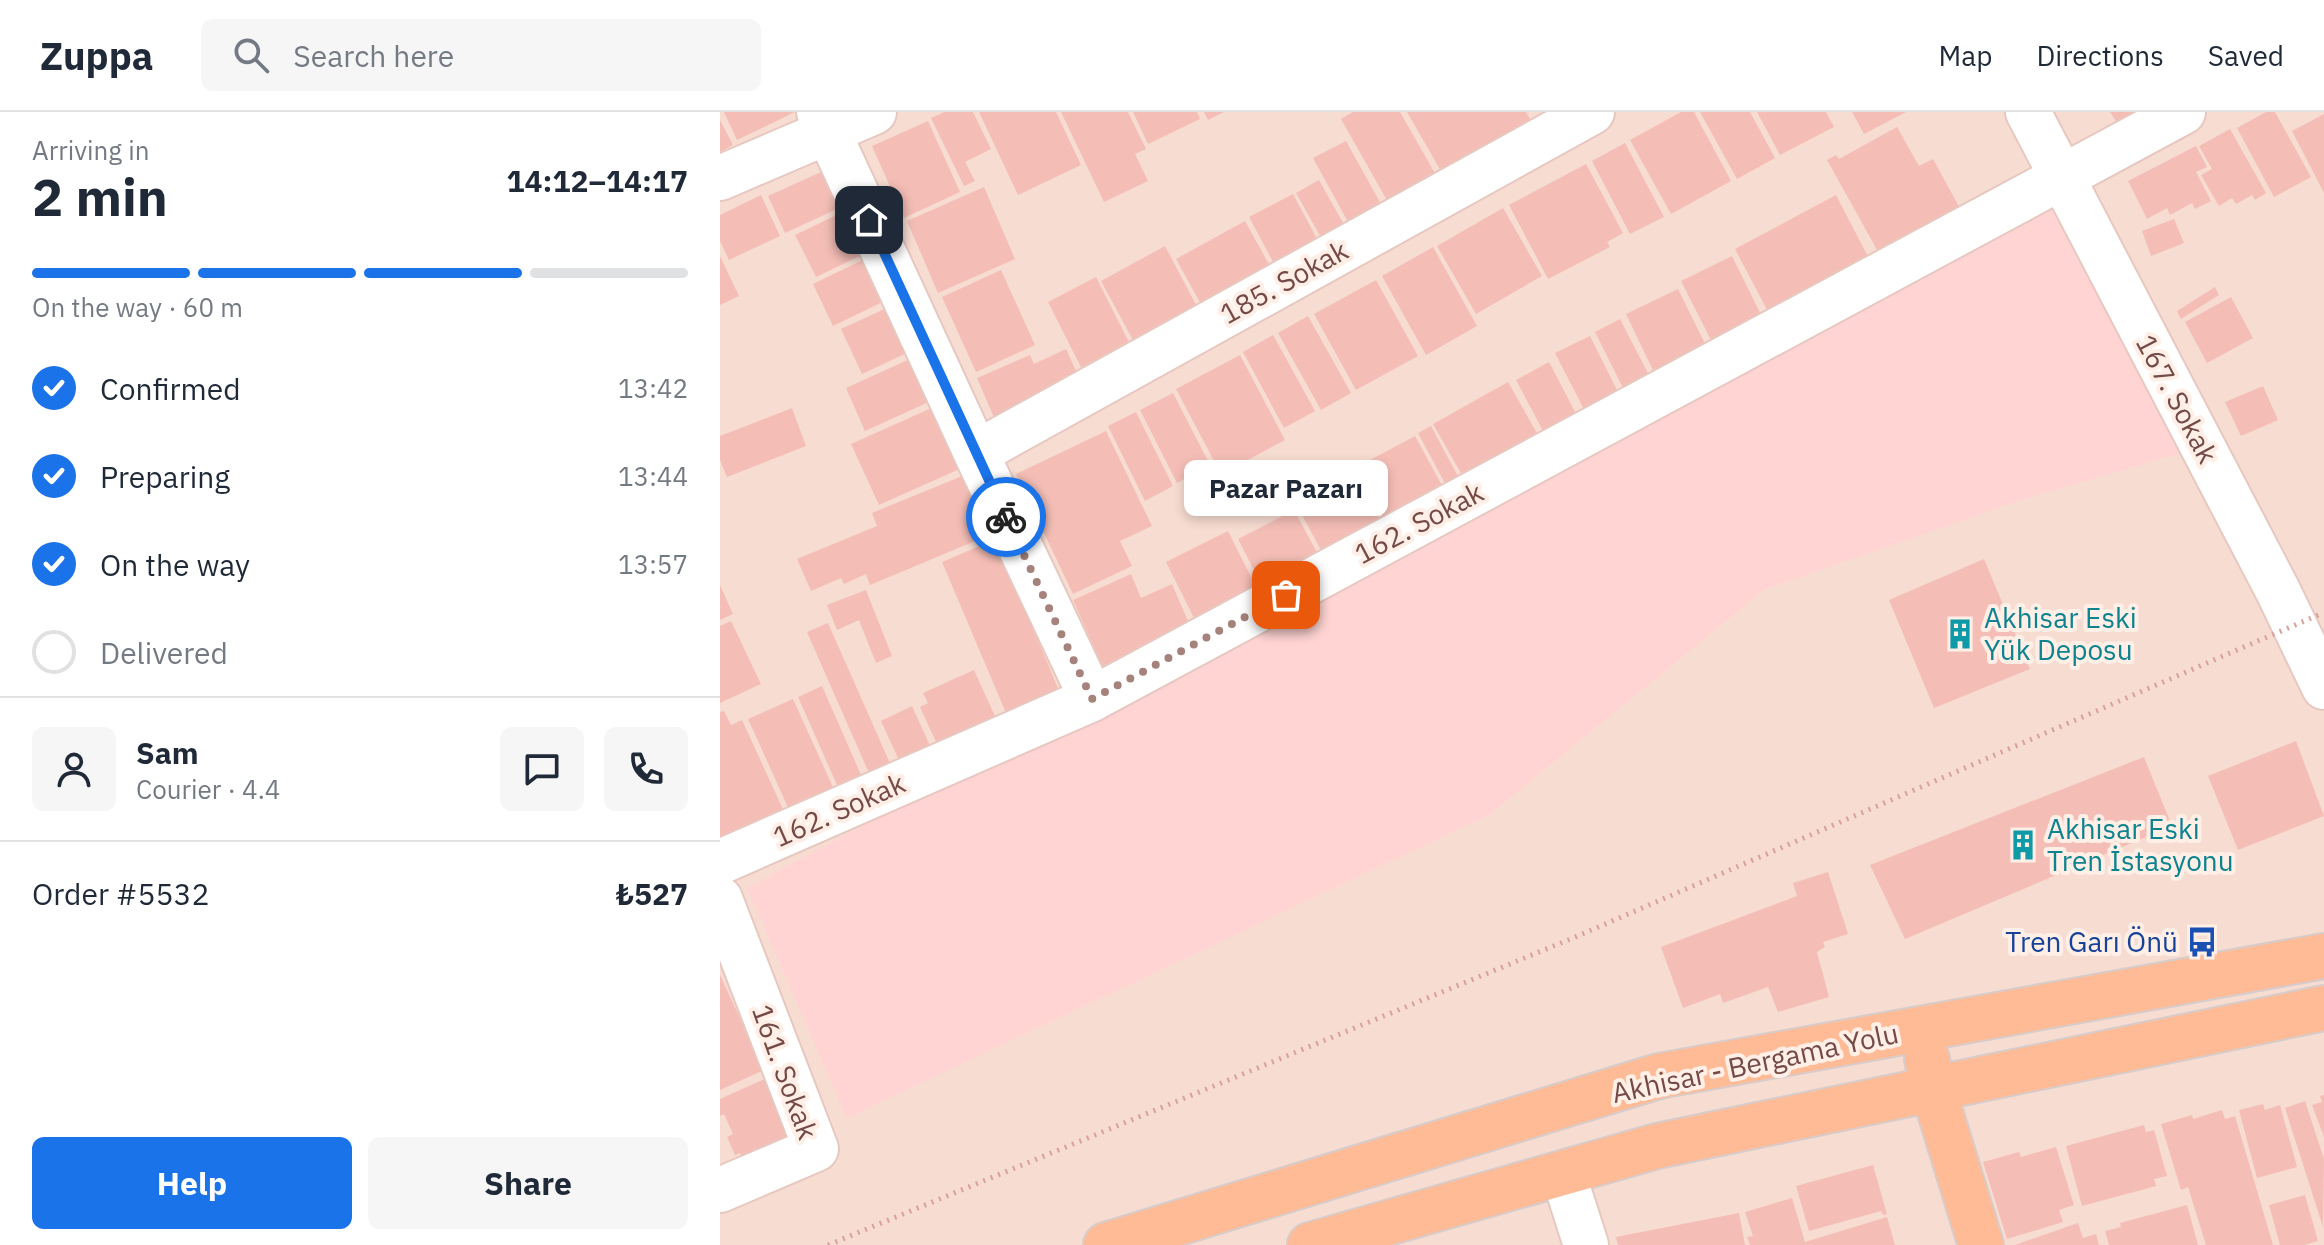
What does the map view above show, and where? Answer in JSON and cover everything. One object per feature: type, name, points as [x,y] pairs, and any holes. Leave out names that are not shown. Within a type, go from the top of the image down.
[{"type":"main road","name":"Akhisar - Bergama Yolu","points":[[1106,1245],[1659,1076],[2324,956]]},
{"type":"main road","points":[[1310,1245],[1657,1146],[2324,1008]]},
{"type":"main road","points":[[1922,1029],[1933,1089],[1981,1245]]},
{"type":"street","points":[[720,178],[824,122],[874,112]]},
{"type":"street","name":"185. Sokak","points":[[976,453],[1592,112]]},
{"type":"street","name":"167. Sokak","points":[[2028,112],[2278,591],[2324,687]]},
{"type":"street","name":"162. Sokak","points":[[720,862],[1092,699],[2183,112]]},
{"type":"street","points":[[824,122],[1092,699]]},
{"type":"street","name":"161. Sokak","points":[[720,1190],[816,1149],[723,919]]},
{"type":"street","points":[[1563,1173],[1586,1245]]},
{"type":"path","points":[[828,1245],[1573,938],[2323,613]]},
{"type":"shaded area","points":[[720,112],[2324,112],[2324,1245],[720,1245]]},
{"type":"shaded area","points":[[2062,178],[2198,448],[2021,500],[1764,590],[1489,815],[847,1118],[747,888]]},
{"type":"building","points":[[724,112],[795,112],[737,140]]},
{"type":"building","points":[[944,112],[973,112],[991,149],[965,162],[975,181],[964,186],[931,118]]},
{"type":"building","points":[[979,112],[1056,112],[1081,165],[1018,195]]},
{"type":"building","points":[[1061,112],[1128,112],[1146,149],[1135,154],[1148,181],[1104,202]]},
{"type":"building","points":[[1133,112],[1197,112],[1200,119],[1148,144]]},
{"type":"building","points":[[1204,112],[1224,112],[1208,120]]},
{"type":"building","points":[[1353,112],[1400,112],[1441,184],[1393,211],[1341,119]]},
{"type":"building","points":[[1407,112],[1526,112],[1538,133],[1449,185]]},
{"type":"building","points":[[1681,112],[1694,112],[1731,181],[1671,214],[1630,140]]},
{"type":"building","points":[[1700,112],[1750,112],[1775,158],[1737,179]]},
{"type":"building","points":[[1757,112],[1826,112],[1834,127],[1780,155]]},
{"type":"building","points":[[1852,112],[1906,112],[1864,134]]},
{"type":"building","points":[[2110,112],[2156,112],[2123,132]]},
{"type":"building","points":[[2266,112],[2275,112],[2311,177],[2274,197],[2237,128]]},
{"type":"building","points":[[2324,114],[2324,193],[2292,131]]},
{"type":"building","points":[[720,120],[733,145],[720,152]]},
{"type":"building","points":[[928,121],[960,192],[904,218],[872,146]]},
{"type":"building","points":[[1897,127],[1919,166],[1933,159],[1962,212],[1881,257],[1827,160],[1836,155],[1839,159]]},
{"type":"building","points":[[2230,129],[2266,193],[2255,200],[2252,195],[2236,204],[2232,198],[2219,206],[2201,175],[2212,169],[2199,146]]},
{"type":"building","points":[[1346,141],[1386,213],[1353,231],[1313,158]]},
{"type":"building","points":[[1625,143],[1664,217],[1630,234],[1592,161]]},
{"type":"building","points":[[2196,146],[2207,167],[2196,172],[2211,201],[2195,209],[2192,203],[2170,215],[2167,208],[2147,219],[2128,181]]},
{"type":"building","points":[[1586,164],[1623,233],[1607,242],[1610,247],[1548,279],[1509,205]]},
{"type":"building","points":[[832,167],[850,203],[785,233],[768,196]]},
{"type":"building","points":[[1319,180],[1351,237],[1328,250],[1296,193]]},
{"type":"building","points":[[984,187],[1015,259],[938,293],[907,221]]},
{"type":"building","points":[[1293,194],[1323,250],[1279,273],[1249,217]]},
{"type":"building","points":[[761,195],[780,236],[729,260],[720,241],[720,215]]},
{"type":"building","points":[[1836,195],[1875,270],[1774,323],[1735,249]]},
{"type":"building","points":[[851,208],[872,250],[816,277],[795,235]]},
{"type":"building","points":[[1503,208],[1542,276],[1476,314],[1437,246]]},
{"type":"building","points":[[2174,219],[2184,243],[2151,256],[2142,231]]},
{"type":"building","points":[[1245,221],[1276,277],[1207,315],[1176,259]]},
{"type":"building","points":[[1165,246],[1203,318],[1140,353],[1101,281]]},
{"type":"building","points":[[1433,247],[1477,326],[1426,355],[1382,276]]},
{"type":"building","points":[[873,255],[893,297],[833,326],[813,284]]},
{"type":"building","points":[[720,256],[739,296],[720,305]]},
{"type":"building","points":[[1732,256],[1768,329],[1718,354],[1681,281]]},
{"type":"building","points":[[1001,270],[1035,345],[976,372],[942,297]]},
{"type":"building","points":[[1096,277],[1136,356],[1088,381],[1048,302]]},
{"type":"building","points":[[1376,280],[1418,356],[1356,390],[1314,314]]},
{"type":"building","points":[[2215,287],[2219,295],[2181,319],[2177,311]]},
{"type":"building","points":[[1678,289],[1713,360],[1660,385],[1626,314]]},
{"type":"building","points":[[2231,297],[2253,338],[2207,363],[2185,322]]},
{"type":"building","points":[[893,305],[913,350],[862,374],[841,329]]},
{"type":"building","points":[[1308,316],[1351,393],[1321,410],[1278,333]]},
{"type":"building","points":[[1620,319],[1656,389],[1630,402],[1595,332]]},
{"type":"building","points":[[1273,335],[1315,411],[1284,428],[1243,352]]},
{"type":"building","points":[[1590,336],[1625,406],[1591,423],[1555,353]]},
{"type":"building","points":[[1066,349],[1082,384],[996,422],[977,378],[1030,355],[1034,364]]},
{"type":"building","points":[[1240,355],[1285,440],[1221,474],[1176,389]]},
{"type":"building","points":[[912,358],[931,401],[865,431],[846,388]]},
{"type":"building","points":[[1549,362],[1583,427],[1550,444],[1516,380]]},
{"type":"building","points":[[1508,382],[1546,449],[1471,491],[1433,424]]},
{"type":"building","points":[[2263,386],[2278,420],[2241,436],[2225,402]]},
{"type":"building","points":[[1173,393],[1210,465],[1177,483],[1140,410]]},
{"type":"building","points":[[936,406],[964,467],[879,505],[851,444]]},
{"type":"building","points":[[792,408],[806,446],[727,477],[720,460],[720,436]]},
{"type":"building","points":[[1136,412],[1173,486],[1145,501],[1108,426]]},
{"type":"building","points":[[1431,426],[1468,495],[1455,502],[1418,433]]},
{"type":"building","points":[[1106,431],[1152,526],[1120,541],[1132,566],[1073,594],[1016,474]]},
{"type":"building","points":[[1415,436],[1451,502],[1392,534],[1357,467]]},
{"type":"building","points":[[1353,469],[1389,535],[1330,567],[1294,500]]},
{"type":"building","points":[[967,474],[992,534],[870,585],[866,574],[844,584],[841,578],[811,591],[797,559],[877,526],[872,513]]},
{"type":"building","points":[[1294,510],[1327,571],[1270,601],[1238,539]]},
{"type":"building","points":[[1228,531],[1265,605],[1203,636],[1166,562]]},
{"type":"building","points":[[996,539],[1062,698],[1009,720],[942,562]]},
{"type":"building","name":"Akhisar Eski Yük Deposu","points":[[1984,559],[2030,669],[1934,708],[1889,600]]},
{"type":"building","points":[[1131,574],[1141,598],[1172,584],[1197,642],[1109,681],[1073,600]]},
{"type":"building","points":[[720,585],[733,614],[720,620]]},
{"type":"building","points":[[866,590],[892,656],[876,663],[859,620],[837,630],[827,605]]},
{"type":"building","points":[[731,621],[761,684],[720,703],[720,626]]},
{"type":"building","points":[[828,623],[893,770],[872,780],[807,632]]},
{"type":"building","points":[[974,670],[1000,727],[941,753],[920,707],[928,703],[923,693]]},
{"type":"building","points":[[822,686],[865,784],[841,794],[798,697]]},
{"type":"building","points":[[793,699],[836,794],[791,814],[748,719]]},
{"type":"building","points":[[912,706],[935,757],[904,771],[881,721]]},
{"type":"building","points":[[724,711],[731,725],[742,720],[787,818],[720,848],[720,712]]},
{"type":"building","points":[[2296,741],[2324,816],[2238,850],[2208,776]]},
{"type":"building","name":"Akhisar Eski Tren İstasyonu","points":[[2144,757],[2172,826],[1905,939],[1870,865]]},
{"type":"building","points":[[1828,872],[1848,934],[1823,942],[1825,947],[1817,952],[1829,997],[1778,1012],[1768,987],[1723,1003],[1720,994],[1683,1008],[1661,947],[1797,896],[1793,883]]},
{"type":"building","points":[[720,975],[764,1070],[720,1090]]},
{"type":"building","points":[[767,1078],[797,1146],[746,1168],[740,1153],[735,1155],[727,1137],[733,1134],[724,1114],[720,1116],[720,1099]]},
{"type":"building","points":[[2324,1095],[2324,1137],[2312,1105],[2322,1102],[2320,1096]]},
{"type":"building","points":[[2305,1101],[2324,1159],[2323,1227],[2285,1108]]},
{"type":"building","points":[[2263,1104],[2265,1110],[2280,1105],[2297,1167],[2257,1178],[2239,1110]]},
{"type":"building","points":[[2222,1110],[2225,1119],[2235,1116],[2273,1245],[2206,1245],[2188,1187],[2181,1190],[2161,1124]]},
{"type":"building","points":[[2144,1125],[2146,1132],[2154,1130],[2167,1176],[2154,1179],[2156,1186],[2082,1206],[2066,1146]]},
{"type":"building","points":[[2056,1147],[2074,1205],[2059,1210],[2063,1222],[2007,1239],[1983,1162],[2019,1152],[2021,1157]]},
{"type":"building","points":[[1873,1165],[1887,1214],[1883,1215],[1881,1211],[1809,1231],[1796,1186]]},
{"type":"building","points":[[2305,1195],[2318,1241],[2304,1245],[2280,1245],[2269,1205]]},
{"type":"building","points":[[1792,1198],[1805,1242],[1887,1217],[1895,1245],[1750,1245],[1747,1237],[1753,1236],[1745,1212]]},
{"type":"building","points":[[2187,1205],[2198,1245],[2109,1245],[2105,1231],[2121,1227],[2120,1223]]},
{"type":"building","points":[[1739,1213],[1745,1245],[1618,1245],[1616,1237]]},
{"type":"building","points":[[2078,1223],[2083,1238],[2096,1234],[2099,1245],[2015,1245]]},
{"type":"way so far","points":[[1006,517],[1092,699],[1286,595]]},
{"type":"place","name":"Pazar Pazarı","points":[[1286,595]]},
{"type":"place","name":"Akhisar Eski Yük Deposu","points":[[1960,634]]},
{"type":"place","name":"Akhisar Eski Tren İstasyonu","points":[[2023,845]]},
{"type":"place","name":"Tren Garı Önü","points":[[2202,942]]},
{"type":"route","points":[[869,220],[1006,517]]}]
